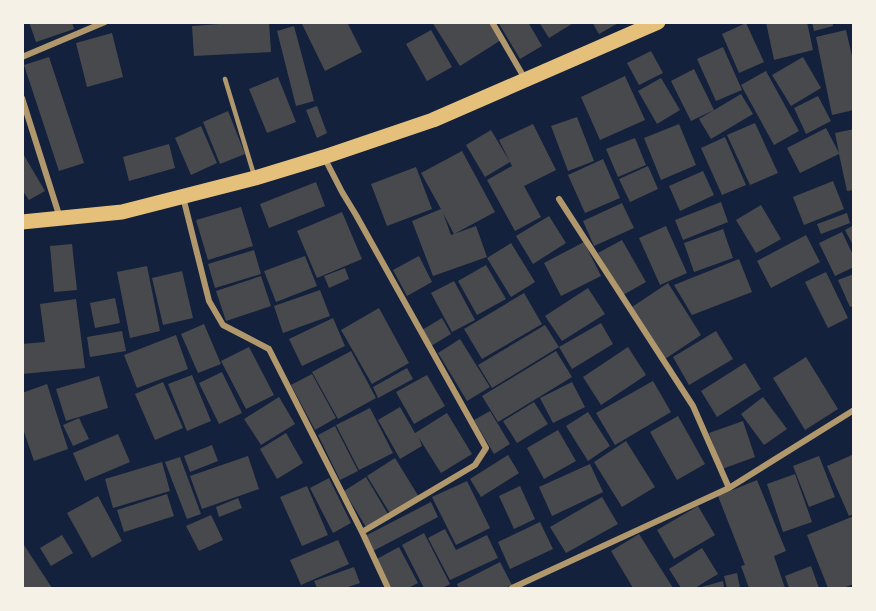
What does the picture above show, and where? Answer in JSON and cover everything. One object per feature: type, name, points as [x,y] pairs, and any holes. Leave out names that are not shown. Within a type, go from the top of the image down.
[{"type":"main road","points":[[22,222],[122,212],[255,178],[324,157],[434,120],[658,22]]},
{"type":"street","points":[[22,57],[105,22]]},
{"type":"street","points":[[492,22],[525,80]]},
{"type":"street","points":[[22,98],[60,219]]},
{"type":"street","points":[[324,157],[486,448],[475,465],[363,532]]},
{"type":"street","points":[[182,197],[208,301],[224,325],[269,349],[363,532],[388,588]]},
{"type":"street","points":[[559,199],[693,406],[729,488]]},
{"type":"street","points":[[512,588],[729,488],[854,410]]},
{"type":"lane","points":[[225,79],[255,178]]},
{"type":"building","points":[[29,22],[72,22],[74,29],[36,42]]},
{"type":"building","points":[[269,22],[271,52],[194,56],[192,26]]},
{"type":"building","points":[[305,22],[347,22],[362,52],[325,71],[302,24]]},
{"type":"building","points":[[432,22],[489,22],[501,40],[460,66]]},
{"type":"building","points":[[498,22],[528,22],[542,46],[520,59]]},
{"type":"building","points":[[539,22],[575,22],[549,38]]},
{"type":"building","points":[[592,22],[620,22],[599,34]]},
{"type":"building","points":[[766,22],[807,22],[813,50],[774,60]]},
{"type":"building","points":[[812,22],[832,22],[833,26],[814,31]]},
{"type":"building","points":[[746,23],[764,62],[739,73],[722,34]]},
{"type":"building","points":[[294,26],[314,101],[296,106],[277,31]]},
{"type":"building","points":[[431,30],[452,67],[427,81],[406,44]]},
{"type":"building","points":[[846,30],[854,65],[854,110],[832,115],[816,37]]},
{"type":"building","points":[[112,33],[123,77],[87,87],[76,43]]},
{"type":"building","points":[[723,47],[742,90],[716,101],[697,59]]},
{"type":"building","points":[[651,51],[663,73],[639,85],[627,63]]},
{"type":"building","points":[[49,57],[84,163],[59,171],[24,65]]},
{"type":"building","points":[[803,57],[821,88],[791,106],[772,75]]},
{"type":"building","points":[[694,69],[714,110],[691,121],[671,81]]},
{"type":"building","points":[[766,71],[799,131],[774,145],[741,85]]},
{"type":"building","points":[[625,76],[645,120],[600,140],[581,97]]},
{"type":"building","points":[[278,77],[296,122],[267,133],[249,89]]},
{"type":"building","points":[[661,78],[680,110],[657,124],[638,91]]},
{"type":"building","points":[[741,94],[753,114],[711,139],[699,119]]},
{"type":"building","points":[[818,96],[831,121],[806,134],[794,108]]},
{"type":"building","points":[[317,106],[327,133],[317,138],[306,110]]},
{"type":"building","points":[[228,111],[245,154],[220,164],[203,122]]},
{"type":"building","points":[[577,117],[594,161],[568,171],[551,126]]},
{"type":"building","points":[[755,123],[778,173],[750,185],[727,135]]},
{"type":"building","points":[[533,124],[556,170],[524,186],[541,217],[515,231],[487,180],[512,166],[499,140]]},
{"type":"building","points":[[679,124],[696,165],[661,180],[644,138]]},
{"type":"building","points":[[201,126],[217,163],[191,175],[175,138]]},
{"type":"building","points":[[826,128],[839,153],[835,133],[854,129],[854,190],[847,191],[839,154],[800,173],[787,148]]},
{"type":"building","points":[[491,130],[510,162],[485,177],[466,145]]},
{"type":"building","points":[[725,137],[746,185],[722,195],[701,148]]},
{"type":"building","points":[[635,138],[646,165],[618,177],[606,149]]},
{"type":"building","points":[[169,144],[175,168],[129,181],[123,157]]},
{"type":"building","points":[[462,151],[495,212],[454,234],[476,226],[487,257],[433,276],[412,221],[441,209],[421,173]],"holes":[[[443,213],[454,234],[451,235]]]},
{"type":"building","points":[[22,152],[45,191],[29,200],[22,190]]},
{"type":"building","points":[[603,159],[620,198],[585,213],[568,175]]},
{"type":"building","points":[[648,166],[658,189],[630,202],[619,179]]},
{"type":"building","points":[[416,167],[432,209],[387,226],[371,184]]},
{"type":"building","points":[[703,171],[714,195],[680,211],[669,186]]},
{"type":"building","points":[[833,181],[844,209],[804,225],[793,197]]},
{"type":"building","points":[[316,182],[325,206],[269,228],[260,204]]},
{"type":"building","points":[[721,202],[728,222],[683,240],[675,220]]},
{"type":"building","points":[[622,203],[634,228],[594,246],[583,221]]},
{"type":"building","points":[[761,205],[781,239],[756,253],[736,220]]},
{"type":"building","points":[[241,207],[253,246],[208,260],[196,220]]},
{"type":"building","points":[[342,212],[362,259],[317,278],[297,231]]},
{"type":"building","points":[[847,213],[850,223],[821,234],[817,224]]},
{"type":"building","points":[[549,216],[566,243],[533,264],[516,236]]},
{"type":"building","points":[[854,225],[854,247],[845,230]]},
{"type":"building","points":[[666,226],[687,273],[660,285],[639,238]]},
{"type":"building","points":[[723,229],[733,258],[694,272],[684,243]]},
{"type":"building","points":[[842,232],[854,257],[854,267],[835,276],[819,243]]},
{"type":"building","points":[[806,235],[820,262],[771,288],[757,261]]},
{"type":"building","points":[[622,240],[646,282],[623,295],[598,253]]},
{"type":"building","points":[[584,242],[601,276],[561,296],[544,263]]},
{"type":"building","points":[[511,243],[535,282],[511,297],[487,258]]},
{"type":"building","points":[[72,244],[77,290],[54,292],[50,246]]},
{"type":"building","points":[[254,250],[261,274],[215,288],[208,264]]},
{"type":"building","points":[[305,256],[317,286],[276,302],[264,271]]},
{"type":"building","points":[[419,256],[432,282],[407,296],[393,270]]},
{"type":"building","points":[[739,259],[752,292],[692,315],[674,285]]},
{"type":"building","points":[[486,265],[506,299],[477,315],[458,281]]},
{"type":"building","points":[[147,266],[160,331],[130,338],[117,272]]},
{"type":"building","points":[[345,268],[349,279],[329,288],[324,276]]},
{"type":"building","points":[[182,271],[193,318],[163,325],[152,278]]},
{"type":"building","points":[[826,272],[848,318],[828,328],[805,282]]},
{"type":"building","points":[[854,274],[854,306],[850,307],[838,280]]},
{"type":"building","points":[[261,276],[271,306],[226,321],[216,291]]},
{"type":"building","points":[[454,281],[475,320],[452,332],[431,293]]},
{"type":"building","points":[[668,283],[701,335],[665,359],[632,307]]},
{"type":"building","points":[[588,288],[605,314],[562,341],[545,316]]},
{"type":"building","points":[[320,290],[330,316],[283,333],[274,306]]},
{"type":"building","points":[[524,293],[542,324],[482,359],[464,329]]},
{"type":"building","points":[[115,298],[120,323],[95,328],[90,303]]},
{"type":"building","points":[[76,299],[85,368],[22,374],[22,344],[45,342],[40,304]]},
{"type":"building","points":[[379,308],[409,363],[372,384],[341,330]]},
{"type":"building","points":[[333,318],[345,346],[302,366],[289,339]]},
{"type":"building","points":[[442,318],[451,334],[431,346],[422,330]]},
{"type":"building","points":[[601,323],[613,344],[572,369],[559,347]]},
{"type":"building","points":[[204,324],[221,364],[198,373],[181,334]]},
{"type":"building","points":[[545,325],[559,347],[492,388],[478,365]]},
{"type":"building","points":[[122,331],[126,351],[90,357],[87,337]]},
{"type":"building","points":[[716,331],[733,359],[689,385],[673,357]]},
{"type":"building","points":[[176,335],[188,369],[137,388],[124,355]]},
{"type":"building","points":[[460,339],[490,387],[467,401],[438,353]]},
{"type":"building","points":[[249,347],[274,395],[246,409],[221,361]]},
{"type":"building","points":[[628,347],[646,375],[601,405],[583,377]]},
{"type":"building","points":[[351,351],[376,398],[338,419],[312,372]]},
{"type":"building","points":[[556,351],[572,377],[498,422],[482,396]]},
{"type":"building","points":[[806,357],[838,409],[805,430],[773,378]]},
{"type":"building","points":[[745,363],[761,389],[717,417],[701,391]]},
{"type":"building","points":[[407,368],[413,379],[378,398],[373,387]]},
{"type":"building","points":[[222,372],[242,413],[219,424],[199,383]]},
{"type":"building","points":[[312,374],[336,418],[315,430],[291,385]]},
{"type":"building","points":[[192,375],[211,421],[187,431],[168,384]]},
{"type":"building","points":[[427,375],[445,406],[414,424],[396,392]]},
{"type":"building","points":[[99,376],[108,408],[66,421],[56,389]]},
{"type":"building","points":[[653,381],[671,412],[615,445],[596,413]]},
{"type":"building","points":[[163,382],[183,428],[155,440],[135,394]]},
{"type":"building","points":[[572,382],[585,407],[553,423],[540,398]]},
{"type":"building","points":[[47,384],[68,449],[34,461],[22,426],[22,393]]},
{"type":"building","points":[[279,397],[295,424],[261,445],[244,419]]},
{"type":"building","points":[[763,397],[787,429],[764,445],[741,414]]},
{"type":"building","points":[[534,402],[548,424],[517,443],[503,421]]},
{"type":"building","points":[[400,407],[415,433],[447,413],[472,454],[441,473],[419,438],[422,446],[400,459],[378,420]]},
{"type":"building","points":[[370,408],[393,453],[359,470],[336,425]]},
{"type":"building","points":[[490,411],[510,444],[494,454],[474,420]]},
{"type":"building","points":[[588,412],[610,446],[588,461],[566,426]]},
{"type":"building","points":[[678,416],[705,464],[677,480],[650,432]]},
{"type":"building","points":[[79,418],[89,439],[73,446],[63,425]]},
{"type":"building","points":[[743,421],[755,457],[722,469],[709,433]]},
{"type":"building","points":[[335,426],[358,471],[340,480],[318,435]]},
{"type":"building","points":[[558,430],[576,461],[544,479],[527,448]]},
{"type":"building","points":[[286,433],[303,463],[277,479],[260,449]]},
{"type":"building","points":[[118,434],[130,462],[85,481],[73,453]]},
{"type":"building","points":[[626,441],[655,487],[622,507],[594,462]]},
{"type":"building","points":[[212,445],[218,461],[190,472],[184,456]]},
{"type":"building","points":[[508,455],[519,473],[481,497],[470,479]]},
{"type":"building","points":[[852,455],[854,459],[854,514],[849,516],[827,466]]},
{"type":"building","points":[[248,456],[259,489],[202,509],[190,476]]},
{"type":"building","points":[[819,456],[835,497],[809,507],[793,466]]},
{"type":"building","points":[[180,457],[201,514],[187,519],[165,462]]},
{"type":"building","points":[[395,458],[419,497],[391,515],[367,476]]},
{"type":"building","points":[[162,462],[170,491],[113,508],[105,479]]},
{"type":"building","points":[[590,464],[603,492],[552,516],[539,487]]},
{"type":"building","points":[[795,474],[812,522],[783,532],[767,484]]},
{"type":"building","points":[[366,477],[388,514],[366,527],[344,491]]},
{"type":"building","points":[[329,478],[351,523],[333,533],[310,488]]},
{"type":"building","points":[[757,480],[786,551],[774,556],[785,588],[749,588],[741,566],[745,565],[718,496]]},
{"type":"building","points":[[467,481],[490,528],[456,545],[432,497]]},
{"type":"building","points":[[307,486],[328,535],[302,546],[280,497]]},
{"type":"building","points":[[520,486],[535,519],[514,529],[499,496]]},
{"type":"building","points":[[167,494],[174,516],[124,532],[117,510]]},
{"type":"building","points":[[98,496],[122,541],[92,558],[67,513]]},
{"type":"building","points":[[602,497],[618,524],[566,553],[550,527]]},
{"type":"building","points":[[238,498],[242,508],[219,517],[216,507]]},
{"type":"building","points":[[431,502],[438,517],[373,551],[365,536]]},
{"type":"building","points":[[698,506],[715,535],[674,559],[657,530]]},
{"type":"building","points":[[211,515],[223,540],[199,551],[186,526]]},
{"type":"building","points":[[854,516],[854,584],[843,588],[828,588],[807,535]]},
{"type":"building","points":[[540,522],[553,549],[510,569],[498,542]]},
{"type":"building","points":[[445,529],[456,550],[487,535],[498,558],[450,580],[428,538]]},
{"type":"building","points":[[424,533],[450,584],[442,588],[424,588],[402,545]]},
{"type":"building","points":[[639,534],[673,588],[633,588],[611,551]]},
{"type":"building","points":[[62,535],[73,553],[51,566],[40,548]]},
{"type":"building","points":[[338,540],[349,564],[301,585],[290,560]]},
{"type":"building","points":[[22,542],[52,588],[22,588]]},
{"type":"building","points":[[399,547],[418,583],[408,588],[390,588],[375,560]]},
{"type":"building","points":[[702,548],[718,574],[695,588],[681,588],[669,569]]},
{"type":"building","points":[[500,562],[512,585],[505,588],[459,588],[457,584]]},
{"type":"building","points":[[811,566],[819,588],[789,588],[785,576]]},
{"type":"building","points":[[354,567],[360,583],[345,588],[317,588],[314,581]]},
{"type":"building","points":[[737,573],[740,588],[727,588],[724,576]]},
{"type":"building","points":[[723,581],[724,588],[698,588]]}]
